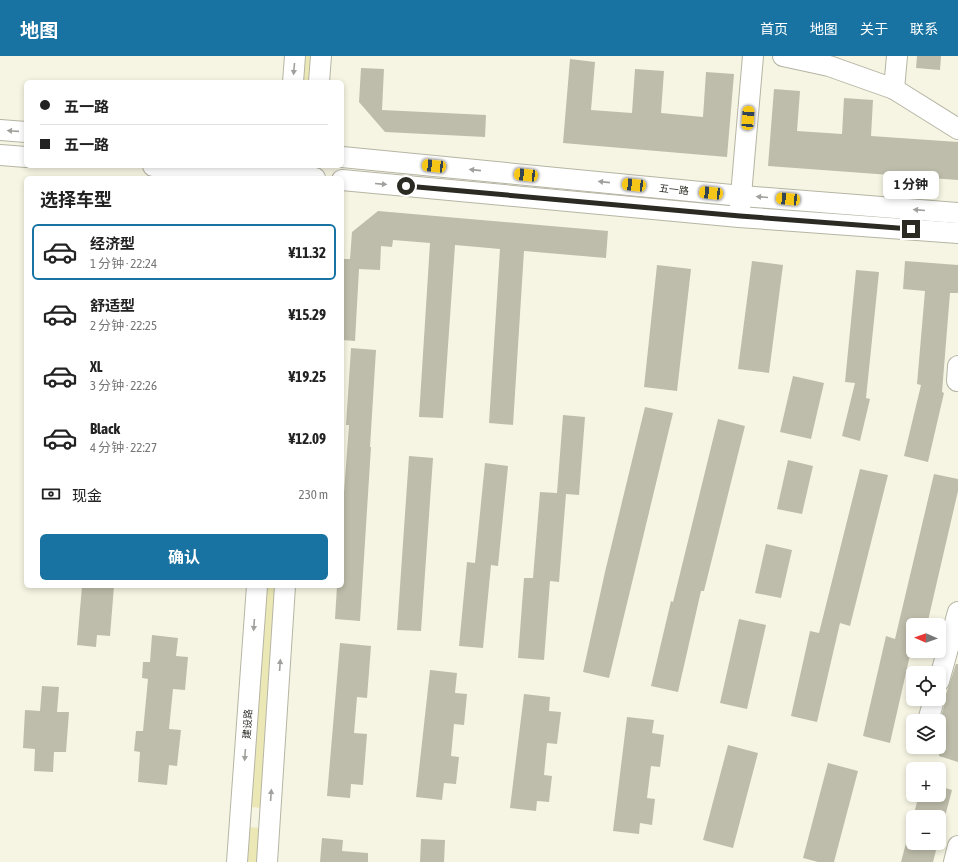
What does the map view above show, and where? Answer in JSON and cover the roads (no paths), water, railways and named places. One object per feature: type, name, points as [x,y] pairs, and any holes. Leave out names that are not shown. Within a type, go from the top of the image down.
[{"type":"street","points":[[293,80],[295,56]]},
{"type":"street","points":[[319,80],[321,56]]},
{"type":"street","points":[[740,216],[753,56]]},
{"type":"street","points":[[783,56],[829,61],[894,89],[958,129]]},
{"type":"street","points":[[894,89],[897,56]]},
{"type":"street","points":[[0,130],[24,132]]},
{"type":"street","points":[[0,155],[24,157]]},
{"type":"street","name":"五一路","points":[[344,157],[742,196],[958,213]]},
{"type":"street","points":[[191,168],[285,173],[301,176]]},
{"type":"street","points":[[344,180],[740,216],[958,233]]},
{"type":"street","name":"建设路","points":[[237,862],[257,588]]},
{"type":"street","points":[[266,862],[285,588]]},
{"type":"street","points":[[943,666],[958,612]]},
{"type":"street","points":[[240,816],[270,818]]},
{"type":"street","points":[[954,862],[958,846]]}]
